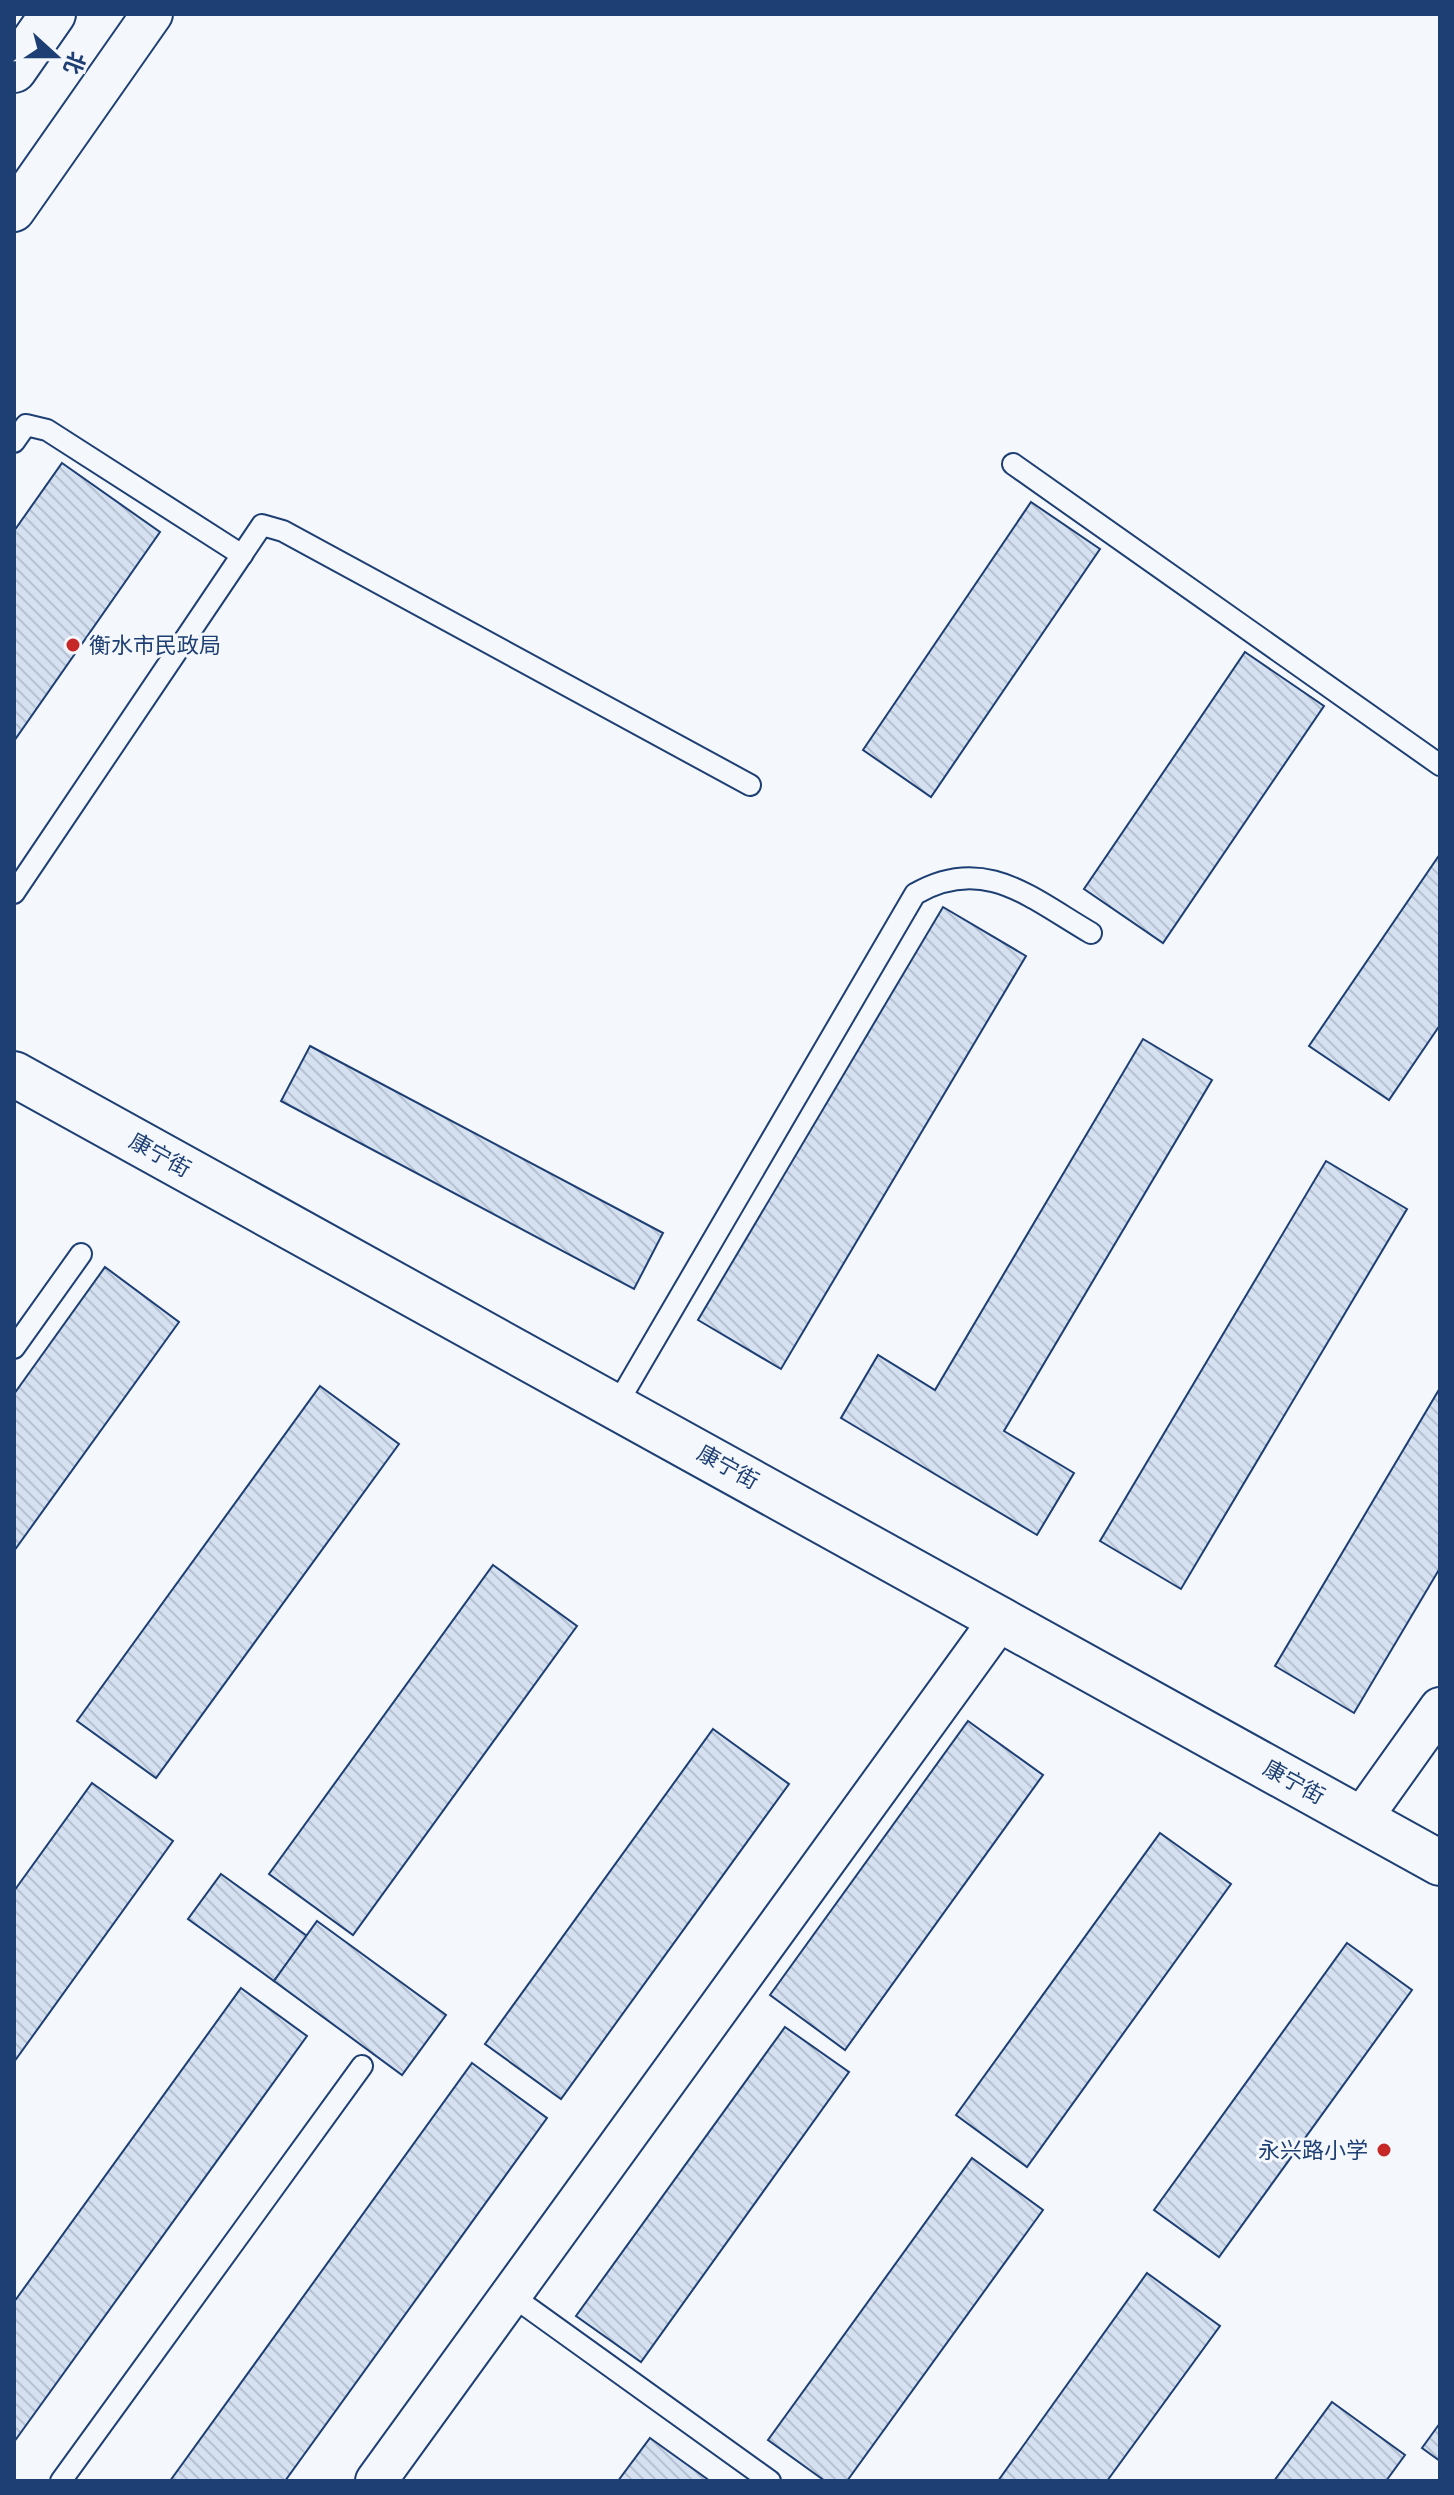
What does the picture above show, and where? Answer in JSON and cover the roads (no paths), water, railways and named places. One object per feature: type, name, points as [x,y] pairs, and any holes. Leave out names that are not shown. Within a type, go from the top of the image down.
[{"type":"street","points":[[14,70],[53,14]]},
{"type":"street","points":[[14,211],[152,14]]},
{"type":"street","name":"康宁街","points":[[14,1074],[1440,1863]]},
{"type":"street","points":[[376,2481],[1001,1618]]},
{"type":"street","points":[[1361,1819],[1440,1708]]},
{"type":"lane","points":[[14,442],[26,425],[47,430],[242,555]]},
{"type":"lane","points":[[1013,464],[1440,765]]},
{"type":"lane","points":[[14,893],[262,525],[283,531],[750,785]]},
{"type":"lane","points":[[616,1406],[915,894],[938,881],[969,876],[1002,881],[1091,933]]},
{"type":"lane","points":[[14,1348],[81,1254]]},
{"type":"lane","points":[[61,2481],[362,2066]]},
{"type":"lane","points":[[511,2295],[770,2481]]},
{"type":"place","name":"衡水市民政局","points":[[73,645]]},
{"type":"place","name":"永兴路小学","points":[[1384,2150]]}]
